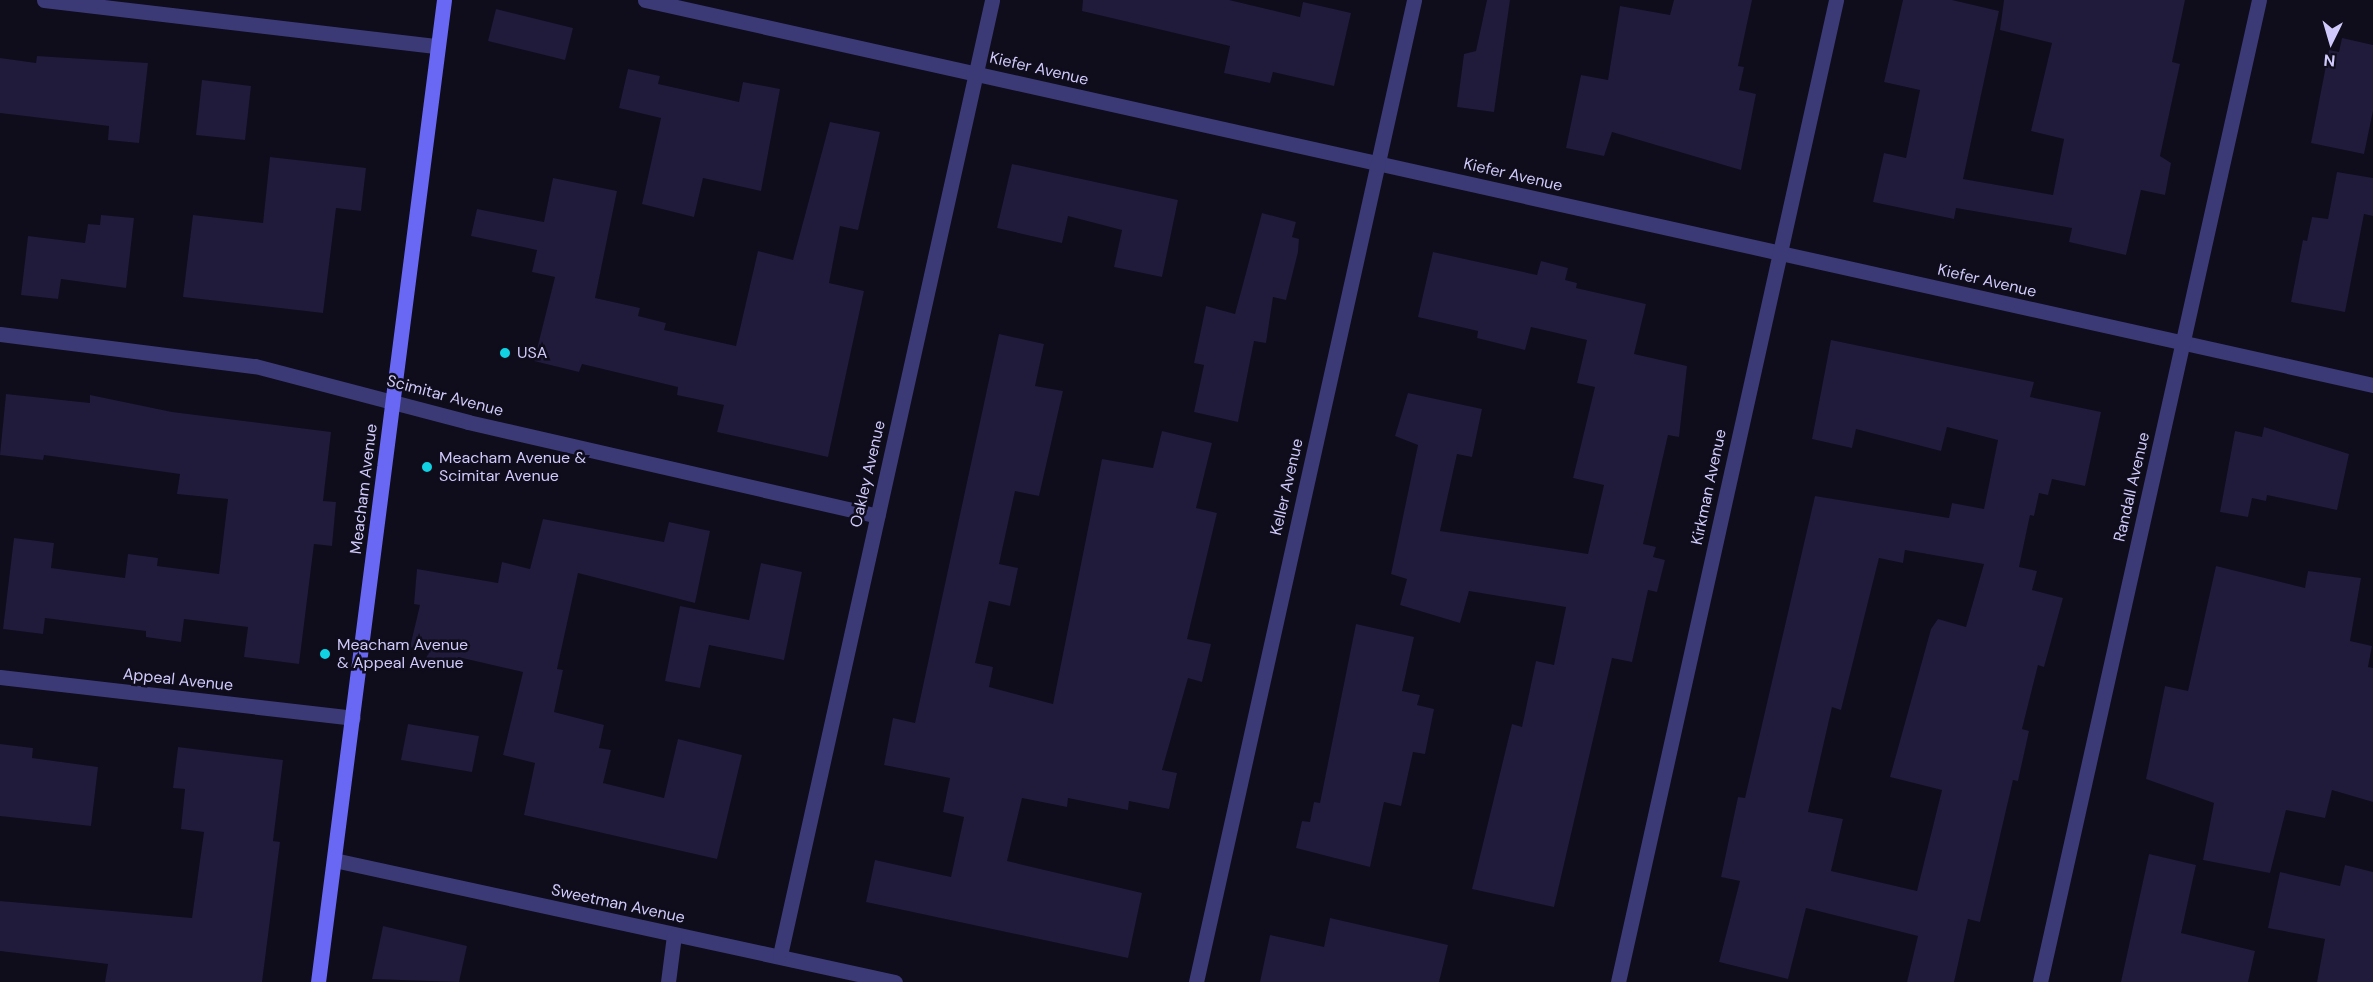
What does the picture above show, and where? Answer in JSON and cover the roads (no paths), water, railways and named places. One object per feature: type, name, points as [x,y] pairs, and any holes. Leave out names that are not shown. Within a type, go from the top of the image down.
[{"type":"main road","name":"Meacham Avenue","points":[[318,982],[444,0]]},
{"type":"street","points":[[44,0],[437,46]]},
{"type":"street","name":"Kiefer Avenue","points":[[645,0],[2373,385]]},
{"type":"street","name":"Oakley Avenue","points":[[780,955],[992,0]]},
{"type":"street","name":"Keller Avenue","points":[[1196,982],[1414,0]]},
{"type":"street","name":"Kirkman Avenue","points":[[1618,982],[1836,0]]},
{"type":"street","name":"Randall Avenue","points":[[2040,982],[2259,0]]},
{"type":"street","name":"Scimitar Avenue","points":[[0,334],[255,366],[877,516]]},
{"type":"street","name":"Appeal Avenue","points":[[0,677],[353,718]]},
{"type":"street","name":"Sweetman Avenue","points":[[334,860],[674,935],[780,955],[895,982]]},
{"type":"street","points":[[668,982],[674,935]]},
{"type":"place","name":"USA","points":[[505,353]]},
{"type":"place","name":"Meacham Avenue & Scimitar Avenue","points":[[427,467]]},
{"type":"place","name":"Meacham Avenue & Appeal Avenue","points":[[325,654]]}]
